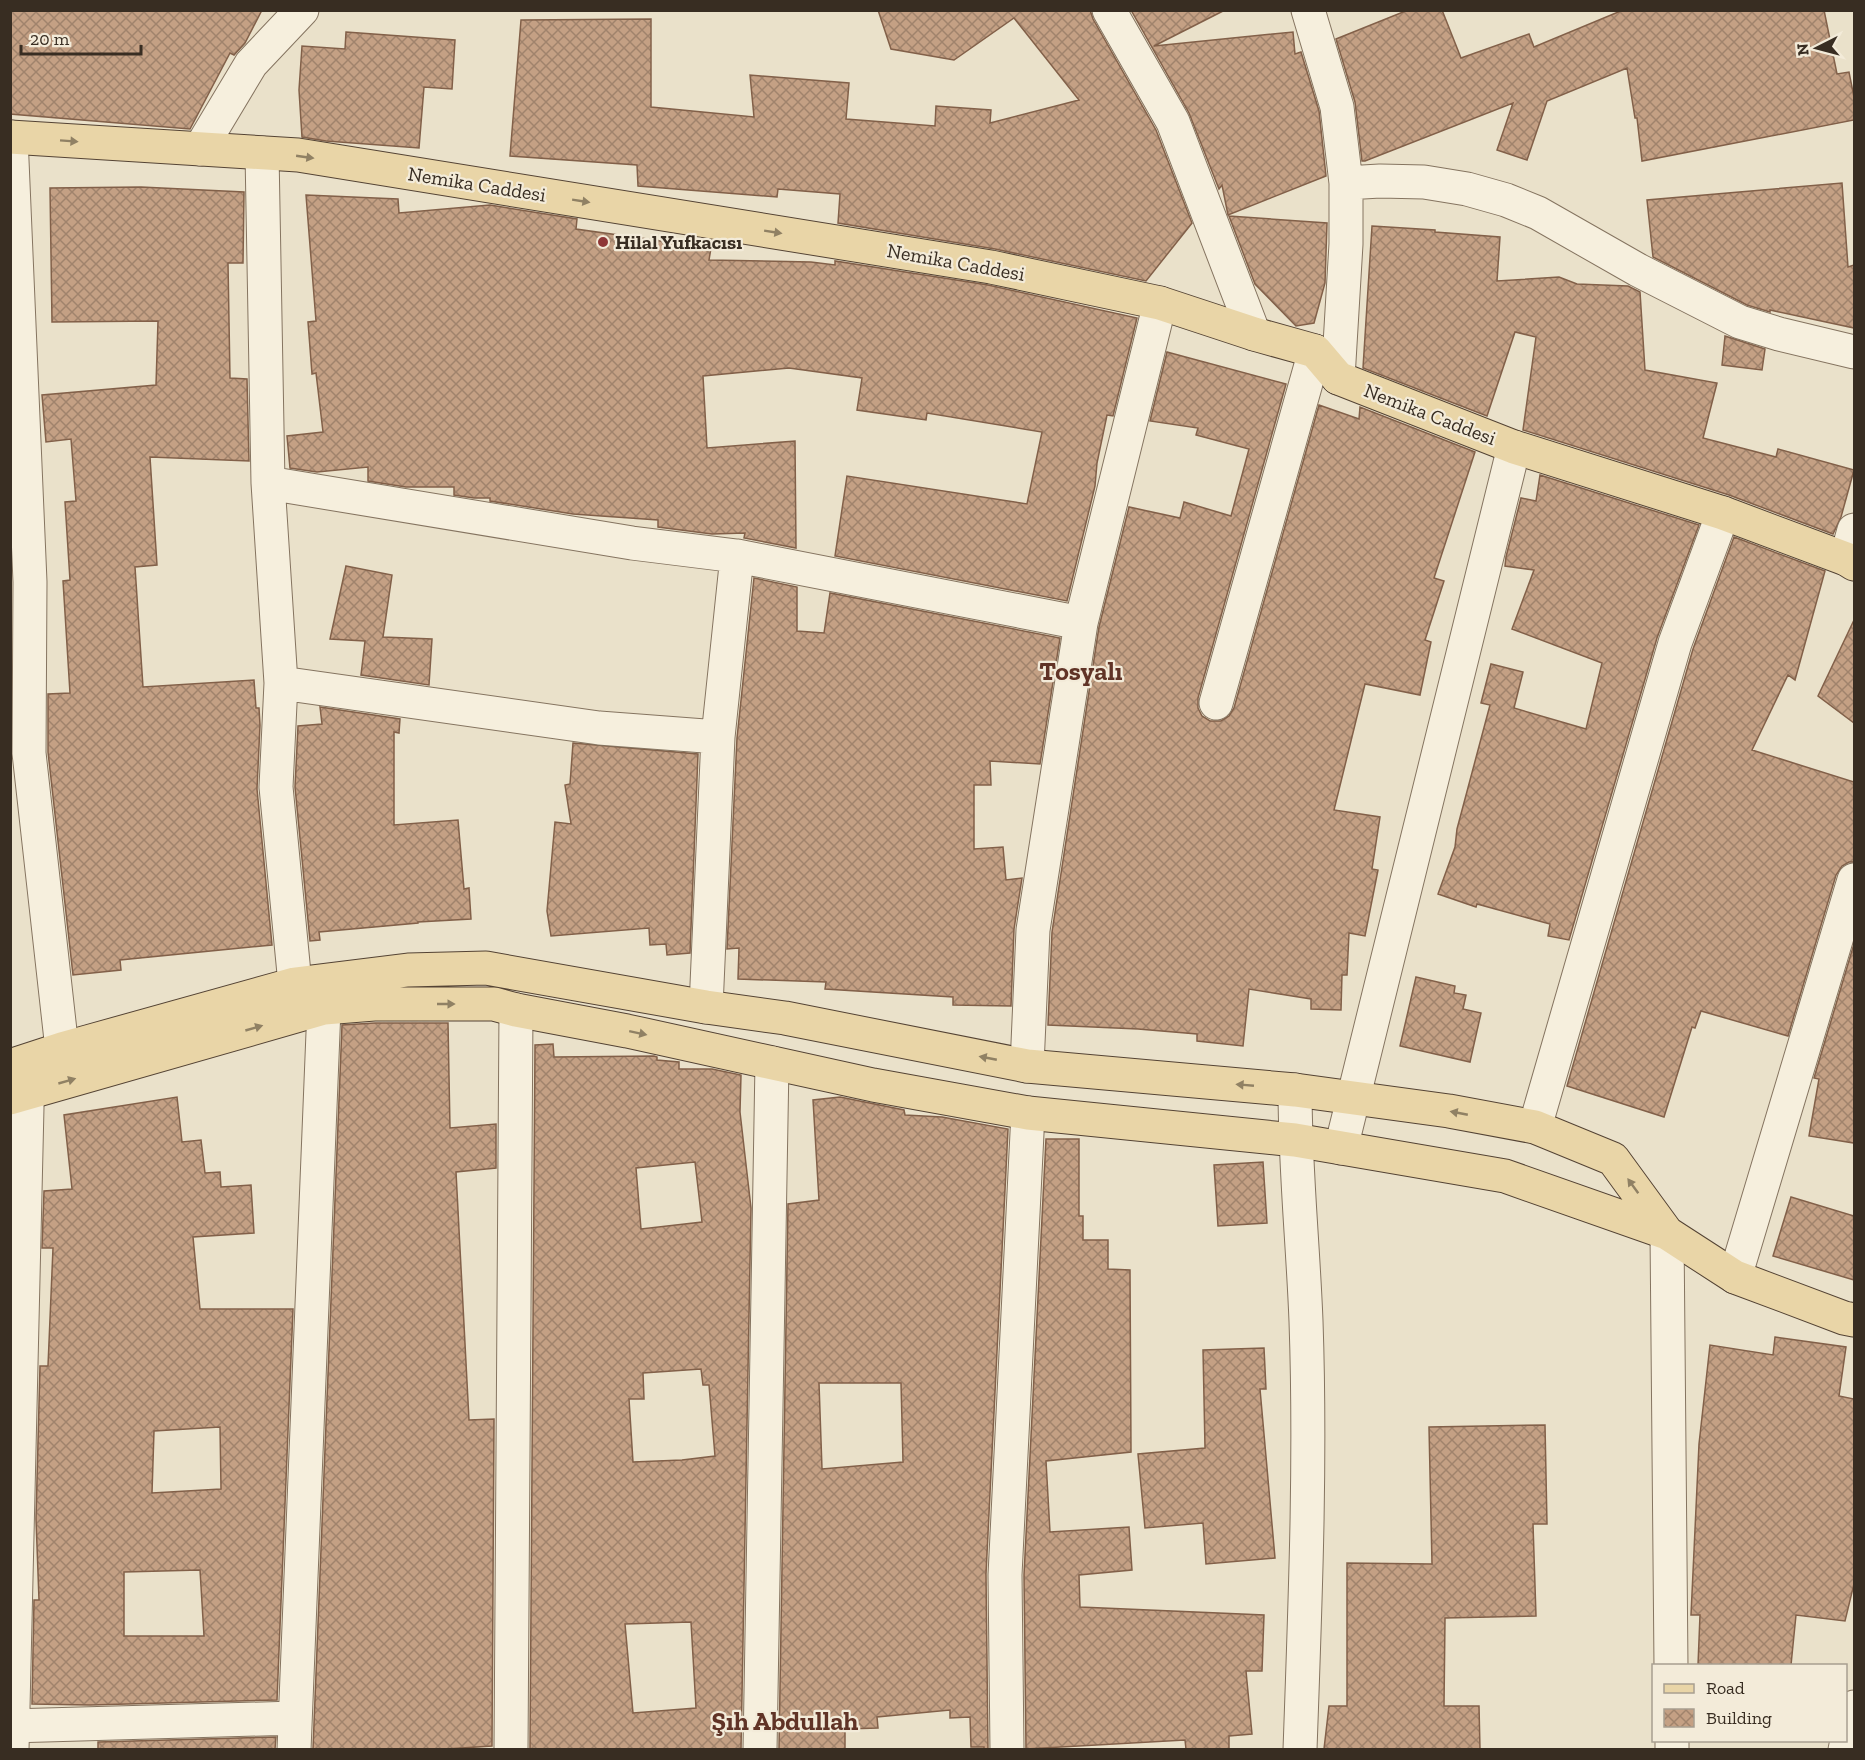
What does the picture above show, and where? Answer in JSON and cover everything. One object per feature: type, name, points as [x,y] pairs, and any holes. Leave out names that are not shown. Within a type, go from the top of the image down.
[{"type":"main road","name":"Nemika Caddesi","points":[[11,137],[310,157],[991,267],[1160,303],[1254,334],[1315,351],[1338,378],[1514,447],[1852,551]]},
{"type":"main road","points":[[19,1079],[62,1049],[295,984],[408,970],[486,968],[706,1007],[785,1018],[1027,1066],[1295,1090],[1449,1111],[1535,1127],[1613,1159],[1667,1233]]},
{"type":"main road","points":[[19,1079],[324,1008],[374,1004],[494,1004],[873,1085],[1028,1113],[1295,1140],[1505,1176],[1667,1233],[1736,1277],[1854,1320]]},
{"type":"street","points":[[200,149],[251,64],[302,10]]},
{"type":"street","points":[[1109,10],[1173,122],[1254,334]]},
{"type":"street","points":[[1308,10],[1337,107],[1346,183],[1346,244],[1338,378]]},
{"type":"street","points":[[11,137],[30,582],[20,754],[62,1049]]},
{"type":"street","points":[[262,153],[268,483],[281,683],[276,787],[295,984]]},
{"type":"street","points":[[1346,183],[1424,182],[1467,189],[1506,200],[1538,213],[1638,270],[1740,322],[1854,352]]},
{"type":"street","points":[[1027,1066],[1032,930],[1081,623],[1160,303]]},
{"type":"street","points":[[1216,703],[1315,351]]},
{"type":"street","points":[[1341,1148],[1514,447]]},
{"type":"street","points":[[268,483],[632,543],[737,556],[1081,623]]},
{"type":"street","points":[[1535,1127],[1676,643],[1723,513]]},
{"type":"street","points":[[706,1007],[718,737],[737,556]]},
{"type":"street","points":[[281,683],[599,728],[718,737]]},
{"type":"street","points":[[1736,1277],[1854,880]]},
{"type":"street","points":[[19,1079],[11,1734],[294,1734],[324,1008]]},
{"type":"street","points":[[511,1749],[516,1010]]},
{"type":"street","points":[[760,1749],[772,1063]]},
{"type":"street","points":[[1295,1090],[1295,1140],[1306,1322],[1307,1523],[1300,1749]]},
{"type":"street","points":[[1007,1749],[1005,1575],[1028,1113]]},
{"type":"street","points":[[1667,1233],[1671,1664]]},
{"type":"street","points":[[1847,1740],[1854,1707]]},
{"type":"building","points":[[10,10],[262,10],[245,43],[234,55],[230,53],[190,129],[10,114]]},
{"type":"building","points":[[878,10],[1090,10],[1156,130],[1192,223],[1146,281],[995,249],[838,223],[840,194],[778,189],[777,197],[638,186],[637,165],[510,156],[521,20],[651,19],[651,107],[754,117],[750,75],[849,83],[846,119],[935,126],[936,106],[991,110],[990,123],[1079,100],[1014,18],[954,60],[891,49]]},
{"type":"building","points":[[1131,10],[1225,10],[1154,46],[1293,32],[1295,54],[1301,52],[1319,111],[1326,176],[1228,215],[1222,185],[1219,189],[1189,113]]},
{"type":"building","points":[[1408,10],[1442,10],[1461,58],[1529,34],[1534,47],[1623,10],[1824,10],[1837,74],[1849,72],[1854,97],[1854,120],[1642,161],[1637,118],[1635,118],[1627,68],[1547,101],[1527,160],[1497,150],[1513,103],[1362,161],[1355,102],[1336,39]]},
{"type":"building","points":[[346,32],[455,40],[452,89],[424,87],[419,148],[302,137],[299,90],[302,46],[345,49]]},
{"type":"building","points":[[1842,183],[1848,267],[1854,265],[1854,328],[1770,310],[1770,312],[1747,305],[1653,257],[1647,200]]},
{"type":"building","points":[[141,187],[244,192],[243,263],[228,263],[230,378],[247,379],[249,461],[150,457],[157,565],[135,567],[143,687],[254,680],[260,725],[257,789],[272,945],[120,960],[121,970],[73,975],[48,752],[48,694],[70,693],[63,581],[70,580],[65,502],[76,501],[71,439],[46,442],[42,395],[156,385],[158,321],[52,322],[50,188]]},
{"type":"building","points":[[306,195],[398,199],[399,213],[490,205],[577,219],[576,229],[711,248],[709,260],[811,262],[835,265],[835,261],[988,285],[1137,318],[1113,416],[1107,415],[1097,463],[1095,486],[1067,601],[835,556],[847,476],[1027,504],[1042,432],[927,413],[926,420],[857,410],[862,378],[789,368],[703,376],[707,448],[795,441],[796,548],[744,538],[745,533],[712,534],[658,527],[658,520],[573,514],[490,501],[490,498],[454,495],[454,487],[406,487],[368,481],[368,467],[317,472],[290,468],[287,436],[323,432],[316,373],[312,374],[308,322],[316,321]]},
{"type":"building","points":[[1229,216],[1327,223],[1325,283],[1314,323],[1296,326],[1255,284]]},
{"type":"building","points":[[1372,226],[1500,237],[1497,281],[1559,277],[1577,284],[1628,286],[1640,292],[1645,370],[1717,383],[1703,438],[1776,457],[1778,449],[1854,470],[1841,517],[1833,534],[1729,495],[1523,430],[1536,337],[1515,332],[1487,416],[1363,368]]},
{"type":"building","points":[[1725,336],[1765,349],[1762,370],[1722,365]]},
{"type":"building","points":[[1167,352],[1286,384],[1198,698],[1198,708],[1202,716],[1210,721],[1221,721],[1229,716],[1234,708],[1319,405],[1359,419],[1360,407],[1475,452],[1434,578],[1444,581],[1425,640],[1431,642],[1420,695],[1365,684],[1334,810],[1380,817],[1372,869],[1378,870],[1365,936],[1349,933],[1347,975],[1342,975],[1341,1010],[1311,1009],[1311,999],[1249,989],[1243,1046],[1197,1041],[1197,1034],[1048,1025],[1052,932],[1099,627],[1129,507],[1180,518],[1184,502],[1231,516],[1249,449],[1196,435],[1198,428],[1150,421]]},
{"type":"building","points":[[1540,475],[1699,525],[1657,638],[1569,940],[1548,936],[1550,924],[1477,904],[1476,907],[1438,894],[1455,847],[1457,829],[1490,705],[1481,703],[1491,664],[1523,672],[1514,708],[1586,729],[1602,663],[1512,629],[1534,570],[1505,566],[1506,557],[1521,498],[1536,501]]},
{"type":"building","points":[[1734,537],[1825,571],[1795,680],[1788,675],[1752,750],[1854,782],[1854,862],[1842,866],[1836,875],[1788,1036],[1701,1011],[1695,1028],[1692,1027],[1664,1117],[1567,1086],[1693,649]]},
{"type":"building","points":[[346,566],[392,575],[383,637],[432,639],[429,685],[361,675],[365,641],[330,639]]},
{"type":"building","points":[[754,578],[797,587],[797,631],[824,633],[830,593],[1060,638],[1040,764],[990,761],[991,785],[974,785],[974,849],[1003,847],[1006,880],[1022,878],[1014,929],[1011,1006],[953,1005],[953,997],[825,989],[826,982],[738,979],[739,948],[727,949],[737,738]]},
{"type":"building","points":[[1854,620],[1854,723],[1818,696]]},
{"type":"building","points":[[320,707],[400,719],[399,733],[394,732],[394,825],[458,820],[464,889],[469,888],[471,919],[319,932],[320,940],[310,941],[295,787],[298,726],[322,724]]},
{"type":"building","points":[[573,743],[698,754],[690,953],[667,955],[666,944],[650,945],[649,928],[551,936],[547,911],[555,822],[571,824],[565,785],[570,784]]},
{"type":"building","points":[[1854,944],[1854,1143],[1809,1136],[1819,1079],[1814,1078]]},
{"type":"building","points":[[1416,977],[1455,986],[1454,993],[1466,995],[1463,1009],[1481,1013],[1470,1062],[1400,1046]]},
{"type":"building","points":[[448,1023],[450,1128],[496,1124],[496,1168],[456,1172],[469,1420],[494,1419],[492,1746],[446,1749],[313,1749],[342,1025]]},
{"type":"building","points":[[553,1044],[554,1057],[654,1056],[657,1060],[679,1062],[679,1069],[712,1069],[741,1075],[740,1112],[751,1208],[741,1749],[530,1749],[535,1045]],"holes":[[[695,1162],[702,1222],[641,1229],[636,1168]],[[701,1369],[703,1385],[709,1385],[715,1456],[633,1462],[629,1399],[644,1399],[643,1373]],[[691,1622],[696,1708],[633,1713],[625,1624]]]},
{"type":"building","points":[[177,1097],[182,1142],[201,1140],[205,1173],[220,1172],[221,1187],[251,1185],[254,1233],[193,1237],[200,1309],[293,1309],[277,1700],[90,1705],[32,1704],[34,1600],[39,1600],[36,1519],[40,1366],[48,1366],[53,1248],[42,1248],[44,1191],[72,1189],[64,1115]],"holes":[[[220,1427],[221,1489],[152,1493],[154,1431]],[[200,1570],[204,1636],[124,1636],[124,1572]]]},
{"type":"building","points":[[840,1097],[904,1110],[905,1115],[942,1117],[1008,1129],[986,1574],[988,1749],[971,1747],[970,1717],[950,1718],[950,1710],[877,1717],[878,1728],[845,1729],[845,1749],[779,1749],[788,1204],[819,1200],[813,1100]],"holes":[[[819,1383],[901,1383],[903,1462],[822,1469]]]},
{"type":"building","points":[[1046,1139],[1079,1139],[1079,1216],[1083,1216],[1083,1240],[1108,1240],[1108,1269],[1130,1270],[1131,1452],[1046,1461],[1050,1532],[1129,1527],[1132,1570],[1079,1575],[1080,1607],[1264,1615],[1262,1671],[1246,1671],[1252,1734],[1229,1736],[1229,1749],[1186,1749],[1185,1740],[1026,1749],[1024,1575]]},
{"type":"building","points":[[1263,1162],[1267,1223],[1218,1226],[1214,1165]]},
{"type":"building","points":[[1791,1197],[1854,1216],[1854,1280],[1773,1256]]},
{"type":"building","points":[[1775,1337],[1846,1347],[1839,1396],[1854,1399],[1854,1584],[1845,1621],[1796,1615],[1791,1664],[1698,1664],[1700,1615],[1691,1615],[1699,1444],[1710,1345],[1773,1355]]},
{"type":"building","points":[[1264,1348],[1266,1389],[1260,1389],[1275,1558],[1206,1564],[1203,1523],[1145,1528],[1138,1454],[1205,1448],[1203,1350]]},
{"type":"building","points":[[1545,1425],[1547,1524],[1533,1524],[1536,1616],[1445,1618],[1444,1706],[1479,1706],[1480,1749],[1324,1749],[1329,1706],[1347,1706],[1347,1563],[1432,1564],[1429,1427]]},
{"type":"building","points":[[276,1737],[275,1749],[98,1749],[98,1742]]},
{"type":"place","name":"Hilal Yufkacısı","points":[[603,242]]},
{"type":"district","name":"Tosyalı","points":[[1081,671]]},
{"type":"district","name":"Şıh Abdullah","points":[[785,1721]]}]
